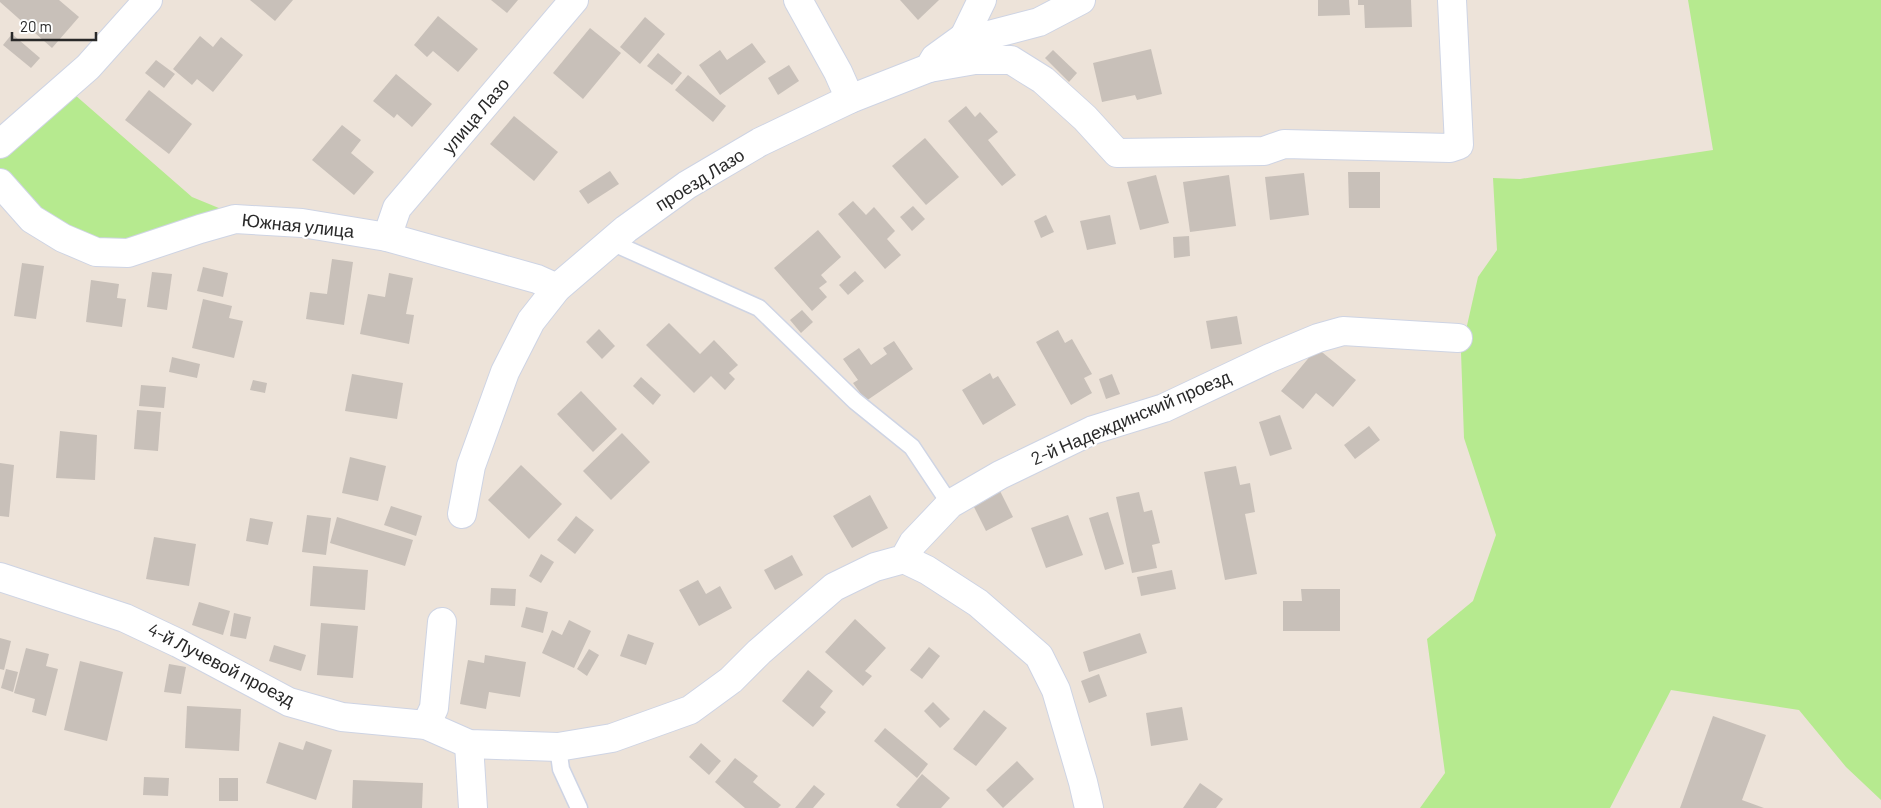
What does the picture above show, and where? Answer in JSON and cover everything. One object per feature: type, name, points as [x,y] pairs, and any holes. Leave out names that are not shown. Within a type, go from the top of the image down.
[{"type":"street","points":[[0,144],[88,67],[148,0]]},
{"type":"street","name":"улица Лазо","points":[[387,237],[397,208],[574,0]]},
{"type":"street","points":[[798,0],[838,72],[850,99]]},
{"type":"street","points":[[982,0],[964,37],[985,36],[1039,22],[1081,0]]},
{"type":"street","points":[[929,68],[974,60],[1011,60],[1042,80],[1085,118],[1117,153],[1264,151],[1284,144],[1450,148],[1459,145],[1452,0]]},
{"type":"street","name":"проезд Лазо","points":[[462,514],[471,466],[505,372],[531,321],[557,288],[626,229],[695,180],[760,142],[850,99],[929,68],[935,58],[964,37]]},
{"type":"street","name":"Южная улица","points":[[0,183],[32,219],[63,238],[96,252],[128,253],[235,219],[302,223],[387,237],[537,279],[557,288]]},
{"type":"street","name":"2-й Надеждинский проезд","points":[[904,559],[913,543],[950,504],[1000,475],[1093,430],[1164,408],[1270,358],[1318,338],[1343,331],[1458,338]]},
{"type":"street","points":[[473,808],[469,744],[558,747],[612,738],[690,710],[731,680],[759,652],[834,587],[876,567],[904,559],[927,570],[978,603],[1039,656],[1056,690],[1083,782],[1087,807]]},
{"type":"street","name":"4-й Лучевой проезд","points":[[0,577],[125,618],[178,643],[289,702],[342,717],[426,725],[469,744]]},
{"type":"street","points":[[426,725],[434,708],[442,622]]},
{"type":"lane","points":[[611,242],[759,308],[855,400],[912,447],[950,504]]},
{"type":"lane","points":[[558,747],[561,769],[579,808]]},
{"type":"green space","points":[[1688,0],[1881,0],[1881,800],[1846,767],[1799,710],[1671,690],[1610,808],[1420,808],[1445,773],[1427,639],[1473,601],[1496,535],[1464,438],[1461,352],[1478,277],[1497,250],[1493,178],[1520,179],[1713,150]]},
{"type":"green space","points":[[75,95],[192,197],[231,213],[127,245],[65,232],[0,171],[0,155]]},
{"type":"building","points":[[0,0],[59,0],[79,17],[52,48]]},
{"type":"building","points":[[250,0],[293,0],[275,21]]},
{"type":"building","points":[[491,0],[518,0],[507,13]]},
{"type":"building","points":[[900,0],[939,0],[918,20]]},
{"type":"building","points":[[1318,0],[1349,0],[1350,15],[1318,16]]},
{"type":"building","points":[[1358,0],[1411,0],[1412,27],[1365,28],[1364,5],[1358,5]]},
{"type":"building","points":[[438,16],[478,49],[458,72],[433,51],[427,57],[414,45]]},
{"type":"building","points":[[645,17],[665,34],[640,64],[620,47]]},
{"type":"building","points":[[590,28],[621,53],[583,99],[553,73]]},
{"type":"building","points":[[12,34],[40,58],[31,68],[3,45]]},
{"type":"building","points":[[200,36],[213,47],[221,37],[243,55],[213,92],[197,79],[192,85],[173,69]]},
{"type":"building","points":[[752,43],[766,62],[720,95],[699,65],[720,50],[727,60]]},
{"type":"building","points":[[1151,49],[1162,94],[1137,100],[1135,95],[1102,102],[1093,63]]},
{"type":"building","points":[[1053,50],[1077,73],[1069,82],[1045,58]]},
{"type":"building","points":[[658,53],[682,73],[672,85],[647,66]]},
{"type":"building","points":[[156,60],[175,74],[164,88],[145,73]]},
{"type":"building","points":[[789,65],[799,81],[778,95],[768,78]]},
{"type":"building","points":[[396,74],[432,104],[412,127],[397,114],[394,118],[373,101]]},
{"type":"building","points":[[688,75],[726,106],[713,122],[675,90]]},
{"type":"building","points":[[149,90],[192,124],[169,154],[125,120]]},
{"type":"building","points":[[966,106],[975,117],[980,112],[998,132],[988,140],[1016,175],[1002,186],[948,121]]},
{"type":"building","points":[[514,116],[558,152],[534,181],[490,144]]},
{"type":"building","points":[[342,125],[361,140],[351,153],[374,172],[354,195],[312,160]]},
{"type":"building","points":[[925,138],[959,177],[926,205],[892,166]]},
{"type":"building","points":[[610,171],[619,184],[588,204],[579,191]]},
{"type":"building","points":[[1348,172],[1380,172],[1380,208],[1349,208]]},
{"type":"building","points":[[1304,173],[1309,215],[1270,220],[1265,177]]},
{"type":"building","points":[[1156,175],[1169,223],[1140,230],[1127,182]]},
{"type":"building","points":[[1229,175],[1236,226],[1190,232],[1183,182]]},
{"type":"building","points":[[853,201],[866,215],[874,207],[895,231],[887,239],[901,255],[885,269],[838,214]]},
{"type":"building","points":[[913,206],[925,219],[912,231],[900,217]]},
{"type":"building","points":[[1046,215],[1054,232],[1041,238],[1034,221]]},
{"type":"building","points":[[1110,215],[1116,244],[1087,250],[1080,221]]},
{"type":"building","points":[[818,230],[841,257],[821,275],[827,282],[819,288],[827,297],[812,311],[774,268]]},
{"type":"building","points":[[1189,236],[1190,256],[1174,258],[1173,237]]},
{"type":"building","points":[[332,259],[353,262],[344,325],[306,319],[310,292],[327,294]]},
{"type":"building","points":[[22,263],[44,266],[36,319],[14,316]]},
{"type":"building","points":[[203,267],[228,273],[223,297],[197,291]]},
{"type":"building","points":[[855,271],[864,281],[848,295],[839,285]]},
{"type":"building","points":[[152,272],[172,274],[167,310],[147,307]]},
{"type":"building","points":[[389,273],[413,278],[406,314],[414,315],[409,344],[360,334],[368,294],[385,297]]},
{"type":"building","points":[[91,280],[119,284],[117,298],[126,299],[122,327],[86,322]]},
{"type":"building","points":[[203,299],[232,306],[229,318],[243,321],[234,358],[192,348]]},
{"type":"building","points":[[802,310],[813,322],[801,333],[790,320]]},
{"type":"building","points":[[1237,316],[1242,344],[1211,349],[1206,321]]},
{"type":"building","points":[[669,323],[700,354],[714,340],[738,365],[729,373],[735,379],[725,390],[711,376],[694,393],[646,345]]},
{"type":"building","points":[[599,329],[615,346],[602,359],[586,342]]},
{"type":"building","points":[[1058,330],[1065,343],[1072,339],[1092,374],[1084,378],[1092,393],[1071,405],[1036,342]]},
{"type":"building","points":[[894,341],[913,369],[866,401],[853,383],[858,380],[843,359],[859,348],[871,365],[887,354],[883,348]]},
{"type":"building","points":[[1317,348],[1356,380],[1333,407],[1316,393],[1303,409],[1281,391]]},
{"type":"building","points":[[172,357],[200,364],[197,378],[169,372]]},
{"type":"building","points":[[990,373],[993,379],[998,376],[1016,405],[983,425],[962,390]]},
{"type":"building","points":[[352,374],[403,383],[397,419],[345,411]]},
{"type":"building","points":[[1112,374],[1120,394],[1106,399],[1099,379]]},
{"type":"building","points":[[641,377],[661,395],[653,405],[633,386]]},
{"type":"building","points":[[253,380],[267,383],[265,393],[250,390]]},
{"type":"building","points":[[141,385],[166,387],[164,408],[139,406]]},
{"type":"building","points":[[581,391],[617,429],[593,452],[557,414]]},
{"type":"building","points":[[137,410],[161,412],[158,451],[134,449]]},
{"type":"building","points":[[1280,415],[1292,449],[1270,456],[1259,422]]},
{"type":"building","points":[[1369,426],[1380,440],[1355,459],[1344,445]]},
{"type":"building","points":[[60,431],[97,435],[95,480],[56,478]]},
{"type":"building","points":[[622,433],[650,462],[611,500],[583,471]]},
{"type":"building","points":[[350,457],[386,466],[378,501],[342,493]]},
{"type":"building","points":[[0,463],[14,465],[9,517],[0,516]]},
{"type":"building","points":[[521,465],[562,504],[529,539],[488,500]]},
{"type":"building","points":[[1236,466],[1240,485],[1250,483],[1255,512],[1245,514],[1257,574],[1225,580],[1204,472]]},
{"type":"building","points":[[999,489],[1013,517],[986,531],[972,503]]},
{"type":"building","points":[[1139,492],[1144,512],[1152,510],[1160,543],[1152,545],[1157,568],[1132,573],[1116,497]]},
{"type":"building","points":[[870,495],[888,528],[852,548],[833,516]]},
{"type":"building","points":[[391,506],[422,516],[416,536],[384,525]]},
{"type":"building","points":[[1108,512],[1124,564],[1105,570],[1089,518]]},
{"type":"building","points":[[307,515],[331,518],[326,555],[302,552]]},
{"type":"building","points":[[1068,515],[1083,555],[1046,568],[1031,528]]},
{"type":"building","points":[[576,516],[594,530],[575,554],[557,540]]},
{"type":"building","points":[[337,517],[413,540],[405,566],[330,543]]},
{"type":"building","points":[[250,518],[273,522],[268,545],[246,541]]},
{"type":"building","points":[[154,537],[196,544],[189,586],[146,579]]},
{"type":"building","points":[[541,554],[554,562],[541,583],[529,576]]},
{"type":"building","points":[[792,555],[803,575],[775,590],[764,570]]},
{"type":"building","points":[[313,566],[368,570],[365,610],[310,606]]},
{"type":"building","points":[[1172,570],[1176,589],[1141,596],[1137,577]]},
{"type":"building","points":[[698,580],[706,594],[720,586],[732,608],[699,626],[679,590]]},
{"type":"building","points":[[491,588],[516,589],[515,606],[490,605]]},
{"type":"building","points":[[1301,589],[1340,589],[1340,631],[1283,631],[1283,601],[1302,601]]},
{"type":"building","points":[[199,602],[230,611],[223,635],[192,625]]},
{"type":"building","points":[[526,607],[548,612],[543,633],[521,627]]},
{"type":"building","points":[[234,613],[251,617],[246,639],[230,636]]},
{"type":"building","points":[[855,619],[886,648],[865,671],[872,676],[863,686],[825,652]]},
{"type":"building","points":[[569,620],[591,631],[574,668],[542,653],[552,630],[562,635]]},
{"type":"building","points":[[321,623],[358,626],[353,678],[317,675]]},
{"type":"building","points":[[1140,633],[1147,653],[1089,672],[1083,652]]},
{"type":"building","points":[[628,634],[654,643],[646,665],[620,656]]},
{"type":"building","points":[[0,638],[11,641],[4,670],[0,669]]},
{"type":"building","points":[[274,645],[306,655],[301,671],[269,661]]},
{"type":"building","points":[[929,647],[940,656],[922,679],[910,670]]},
{"type":"building","points":[[26,648],[49,654],[46,666],[58,669],[46,716],[32,712],[35,699],[14,693]]},
{"type":"building","points":[[589,649],[599,655],[587,676],[577,669]]},
{"type":"building","points":[[485,655],[526,662],[520,697],[489,692],[486,709],[460,704],[468,660],[484,663]]},
{"type":"building","points":[[80,661],[123,672],[107,741],[64,730]]},
{"type":"building","points":[[169,664],[186,667],[181,694],[164,692]]},
{"type":"building","points":[[6,669],[18,672],[13,692],[1,688]]},
{"type":"building","points":[[808,670],[833,691],[820,707],[826,712],[813,727],[782,701]]},
{"type":"building","points":[[1099,674],[1107,696],[1089,703],[1081,681]]},
{"type":"building","points":[[933,702],[950,719],[940,728],[924,711]]},
{"type":"building","points":[[187,706],[241,709],[239,751],[185,748]]},
{"type":"building","points":[[1182,707],[1188,740],[1151,746],[1146,713]]},
{"type":"building","points":[[984,710],[1007,728],[976,766],[953,749]]},
{"type":"building","points":[[1713,716],[1766,735],[1742,800],[1764,808],[1680,808]]},
{"type":"building","points":[[885,728],[928,764],[917,778],[874,741]]},
{"type":"building","points":[[306,741],[332,750],[316,800],[266,783],[279,742],[303,750]]},
{"type":"building","points":[[701,743],[721,761],[709,775],[689,757]]},
{"type":"building","points":[[735,758],[758,776],[753,782],[781,805],[778,808],[745,808],[715,782]]},
{"type":"building","points":[[1017,761],[1034,779],[1003,808],[986,790]]},
{"type":"building","points":[[922,774],[950,798],[941,808],[900,808],[896,805]]},
{"type":"building","points":[[144,777],[169,778],[168,796],[143,795]]},
{"type":"building","points":[[219,778],[238,778],[238,801],[219,801]]},
{"type":"building","points":[[353,780],[423,783],[422,808],[352,808]]},
{"type":"building","points":[[1200,783],[1223,799],[1216,808],[1183,808]]},
{"type":"building","points":[[814,785],[825,794],[813,808],[795,808]]}]
